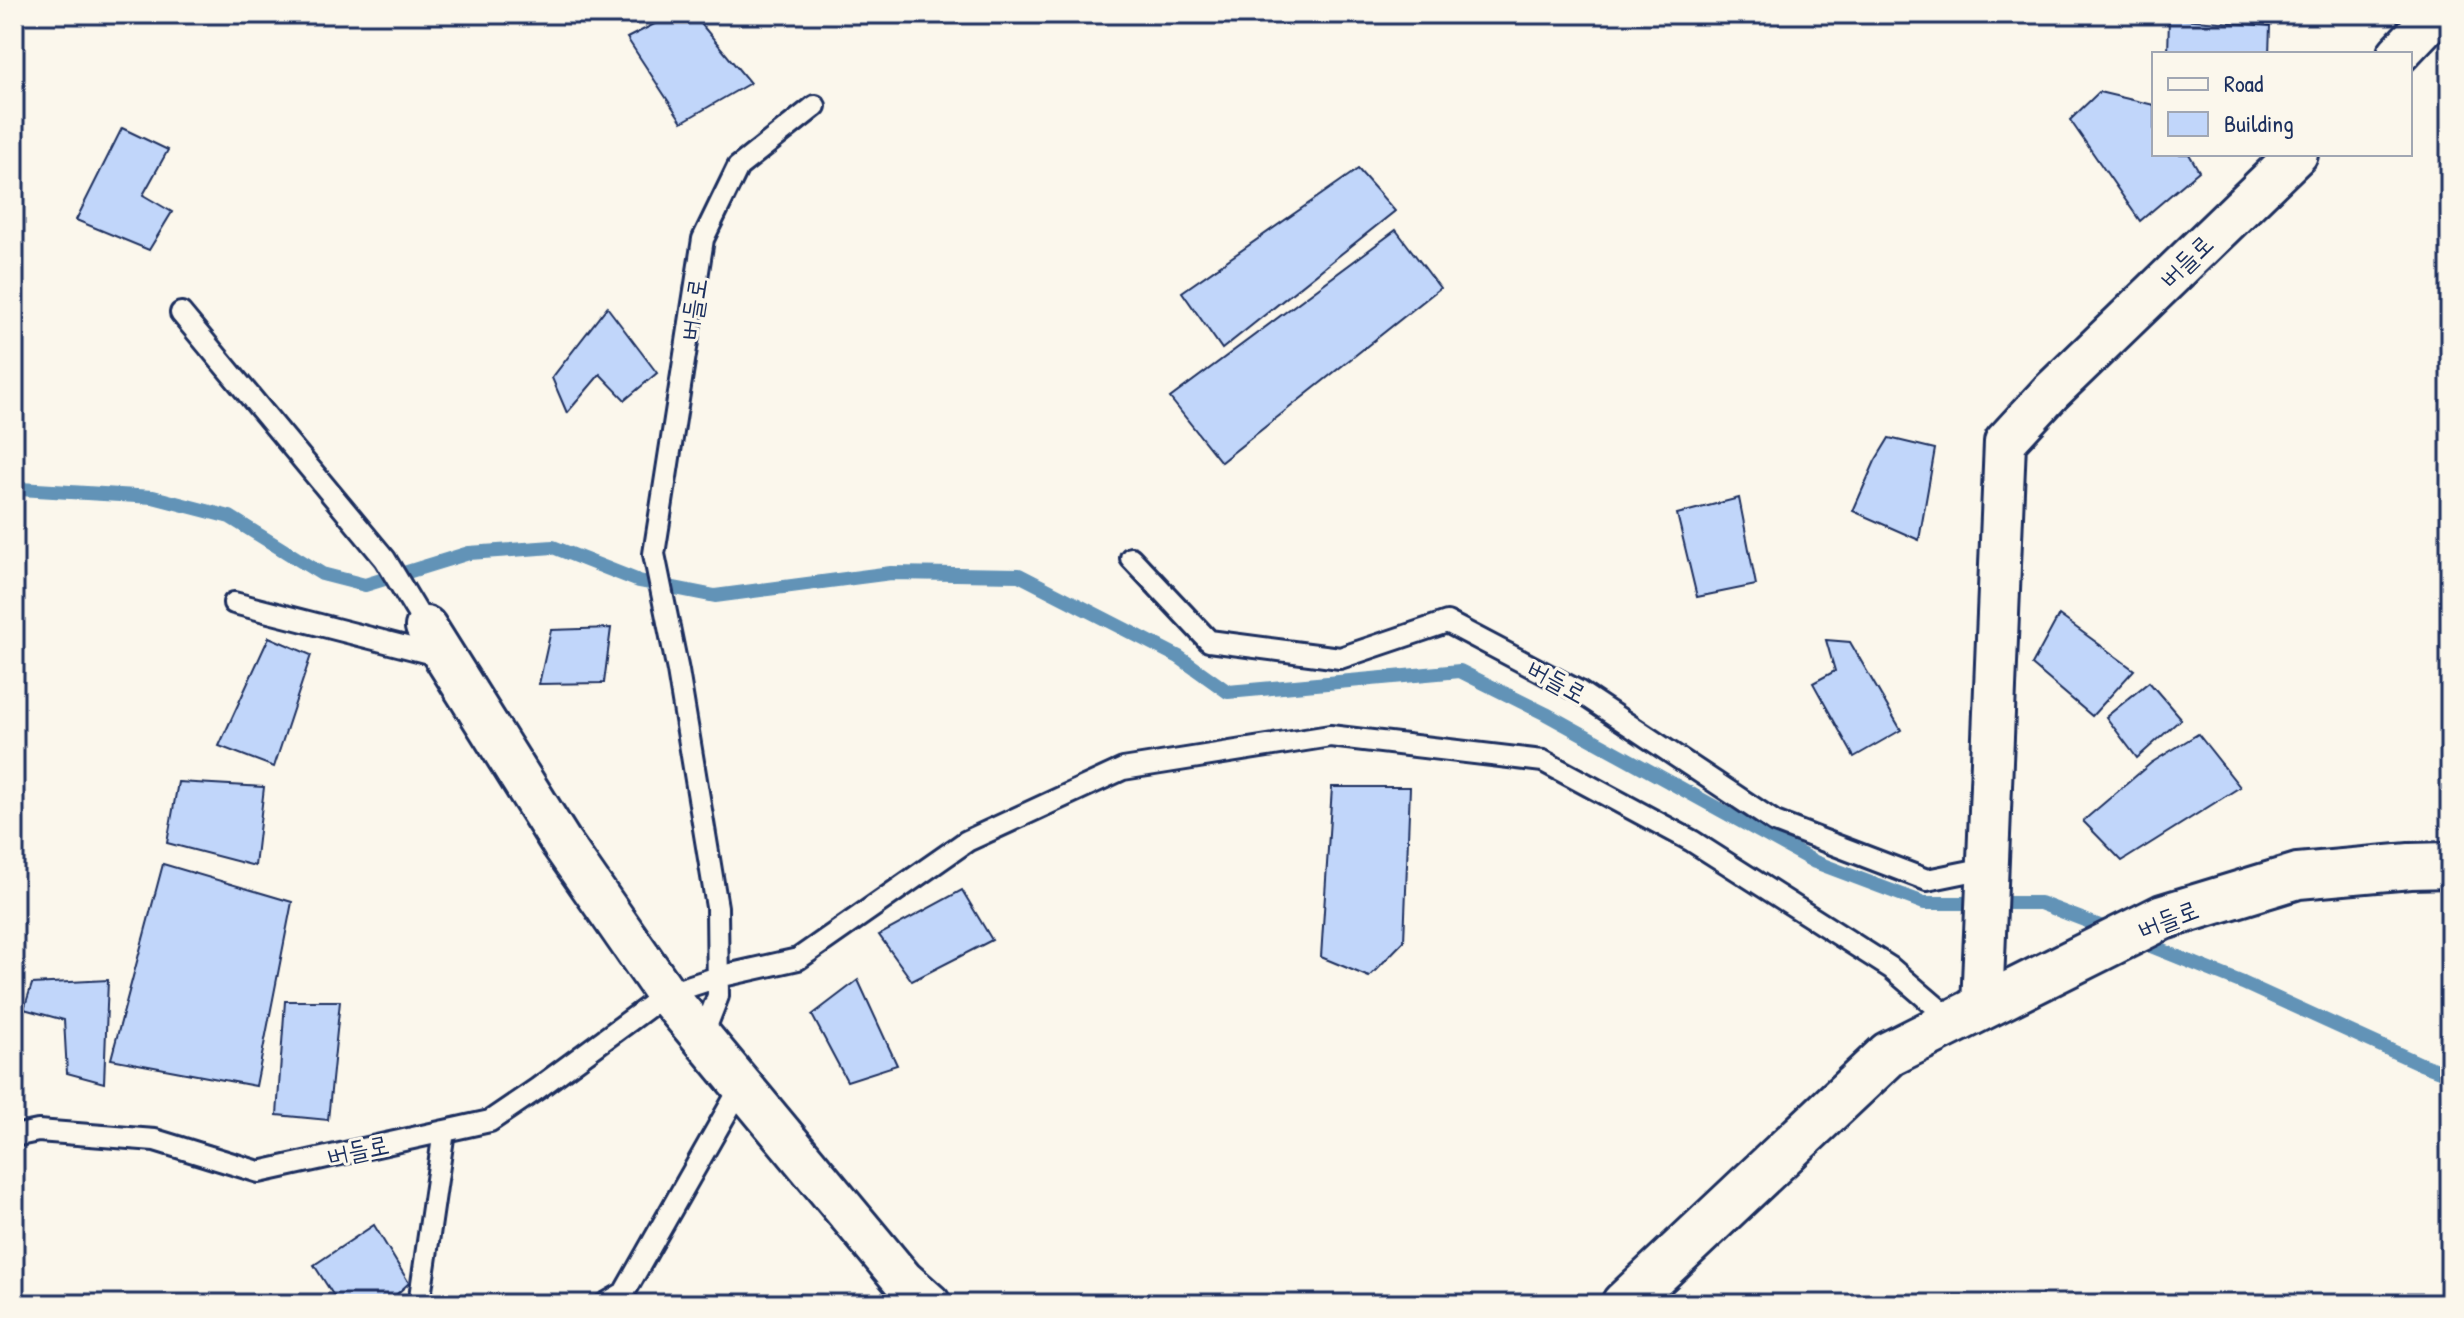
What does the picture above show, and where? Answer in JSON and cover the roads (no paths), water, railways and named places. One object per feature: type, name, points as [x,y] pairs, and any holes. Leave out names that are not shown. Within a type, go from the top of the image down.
[{"type":"street","points":[[2400,52],[2436,14]]},
{"type":"street","name":"버들로","points":[[1986,878],[2005,442],[2051,392],[2295,156]]},
{"type":"street","points":[[436,642],[562,844],[666,994],[903,1280],[930,1304]]},
{"type":"street","name":"버들로","points":[[1624,1304],[1889,1054],[2163,917],[2298,876],[2450,865]]},
{"type":"street","points":[[1968,1014],[1984,948],[1986,878]]},
{"type":"lane","name":"버들로","points":[[718,977],[717,907],[678,671],[654,554],[703,239],[738,167],[815,106]]},
{"type":"lane","points":[[181,313],[385,559],[436,642]]},
{"type":"lane","name":"버들로","points":[[1131,558],[1209,641],[1340,658],[1447,622],[1578,691],[1775,822],[1927,880],[1986,878]]},
{"type":"lane","points":[[234,603],[436,642]]},
{"type":"lane","name":"버들로","points":[[14,1136],[38,1131],[155,1140],[259,1172],[490,1121],[666,994],[718,977],[798,959],[967,841],[1123,769],[1330,736],[1543,761],[1692,841],[1968,1014]]},
{"type":"lane","points":[[702,1037],[718,996],[718,977]]},
{"type":"lane","points":[[605,1304],[624,1293],[742,1085]]},
{"type":"lane","points":[[419,1304],[444,1131]]},
{"type":"waterway","points":[[14,486],[20,489],[153,497],[230,517],[322,574],[365,585],[469,553],[553,547],[639,581],[715,596],[891,573],[1019,575],[1179,657],[1228,692],[1460,671],[1546,714],[1815,862],[1924,903],[2040,903],[2113,931]]},
{"type":"waterway","points":[[2136,940],[2243,983],[2450,1075]]}]
